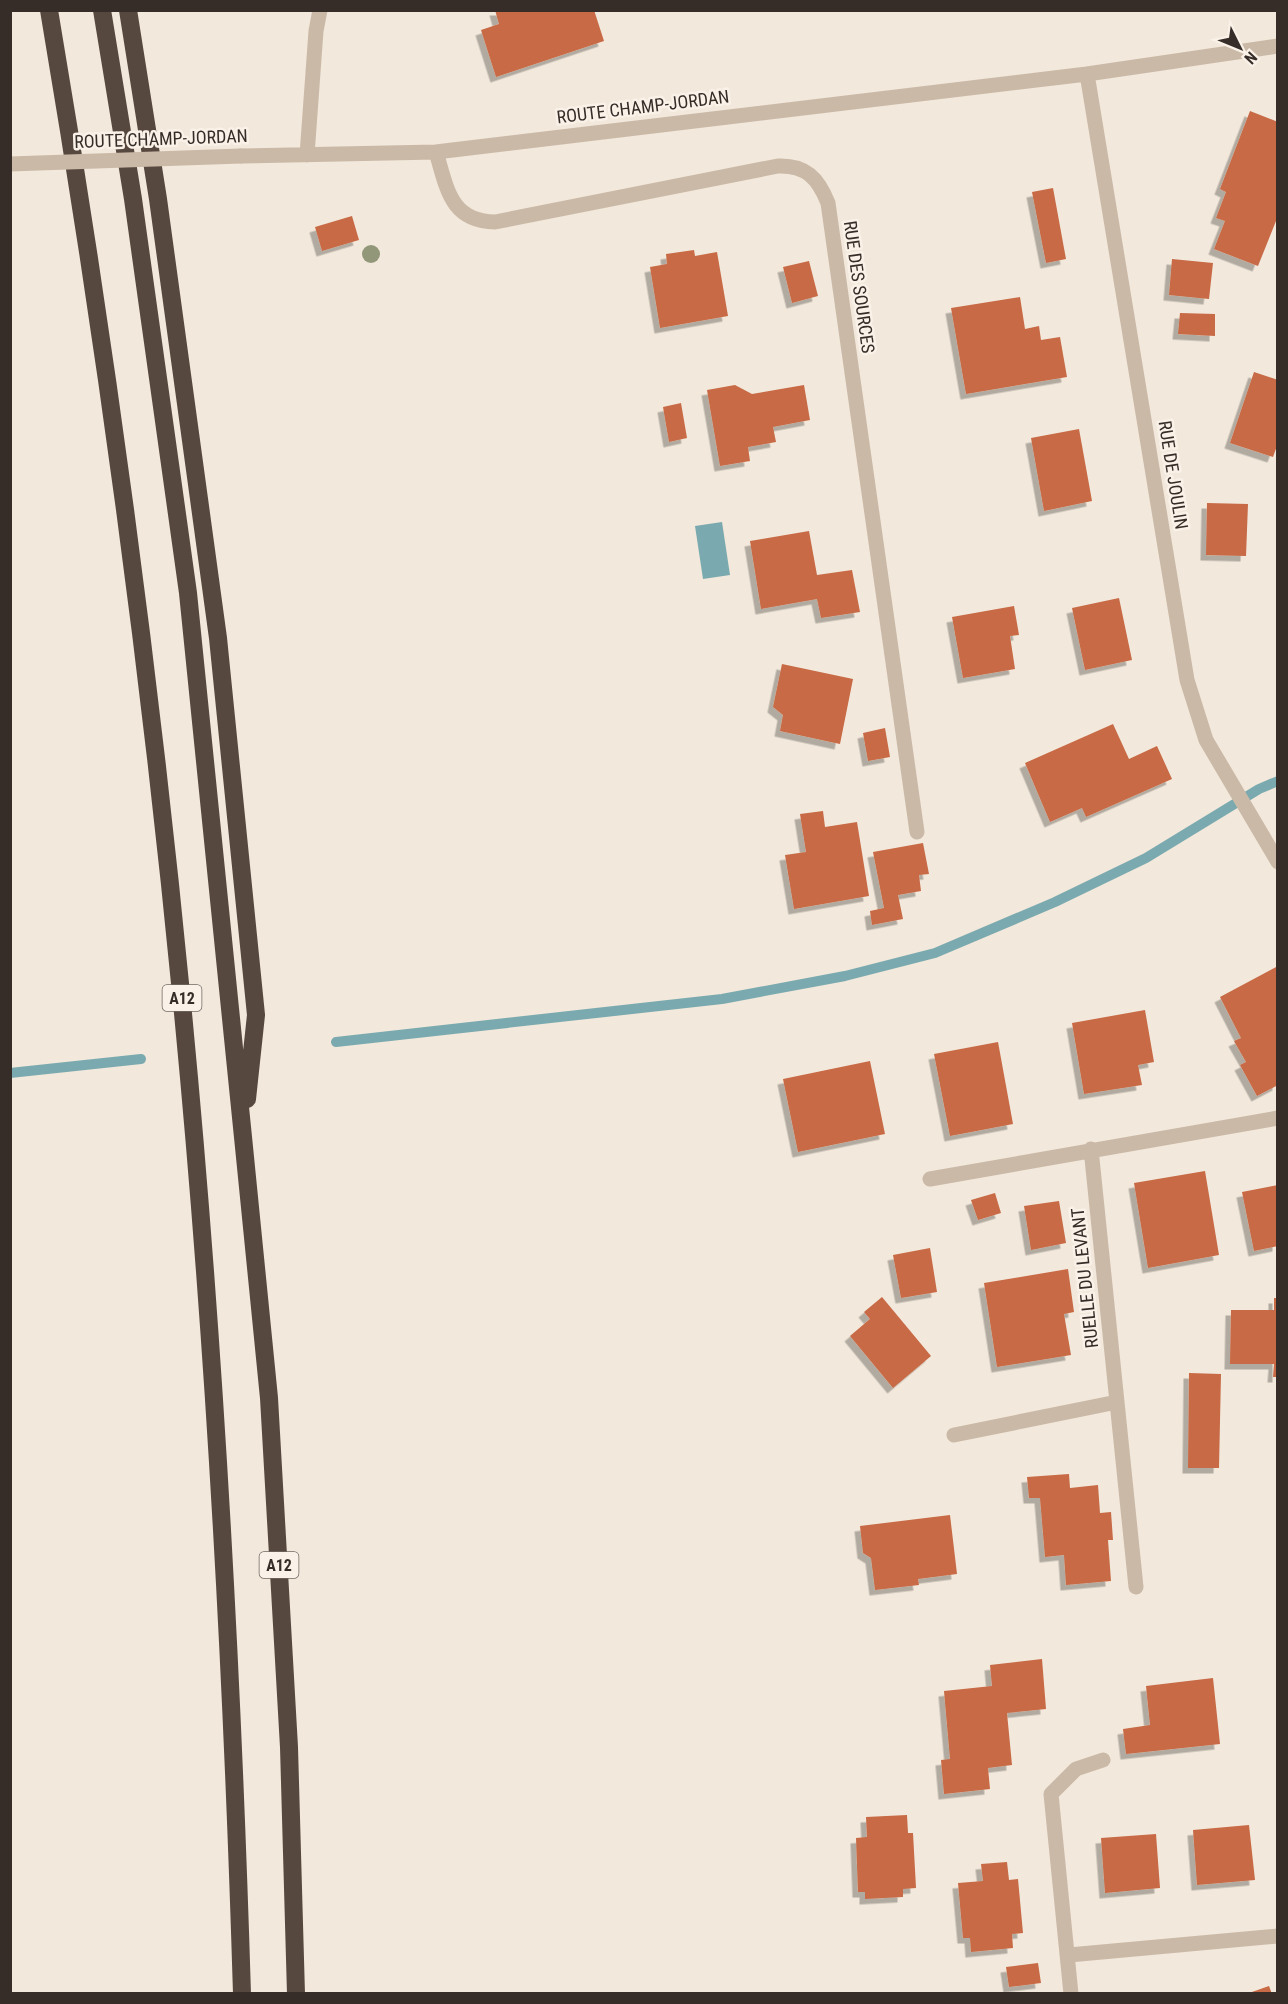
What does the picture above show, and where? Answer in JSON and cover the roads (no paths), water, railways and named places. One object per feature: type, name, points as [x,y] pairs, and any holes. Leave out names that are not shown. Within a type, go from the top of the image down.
[{"type":"highway","name":"A12","points":[[49,10],[83,212],[126,524],[182,1002],[201,1225],[225,1574],[242,1994]]},
{"type":"highway","name":"A12","points":[[102,10],[133,199],[188,593],[243,1137],[270,1421],[289,1747],[296,1994]]},
{"type":"highway","points":[[128,10],[158,199],[218,638],[256,1016],[243,1137]]},
{"type":"street","points":[[307,155],[316,31],[320,10]]},
{"type":"street","name":"ROUTE CHAMP-JORDAN","points":[[10,164],[436,152],[1087,74],[1278,46]]},
{"type":"street","name":"RUE DE JOULIN","points":[[1087,74],[1187,680],[1206,740],[1278,862]]},
{"type":"street","name":"RUE DES SOURCES","points":[[436,152],[454,204],[462,214],[481,222],[495,222],[778,166],[801,168],[817,180],[828,203],[917,832]]},
{"type":"street","points":[[930,1179],[1278,1118]]},
{"type":"street","name":"RUELLE DU LEVANT","points":[[1091,1149],[1136,1587]]},
{"type":"street","points":[[954,1435],[1117,1402]]},
{"type":"street","points":[[1071,1994],[1069,1955],[1051,1794],[1076,1769],[1103,1760]]},
{"type":"street","points":[[1069,1955],[1278,1936]]},
{"type":"water","points":[[722,522],[730,575],[703,579],[695,526]]},
{"type":"waterway","points":[[336,1042],[722,999],[845,976],[935,953],[1055,902],[1146,858],[1259,789],[1278,781]]},
{"type":"waterway","points":[[10,1073],[141,1059]]}]
